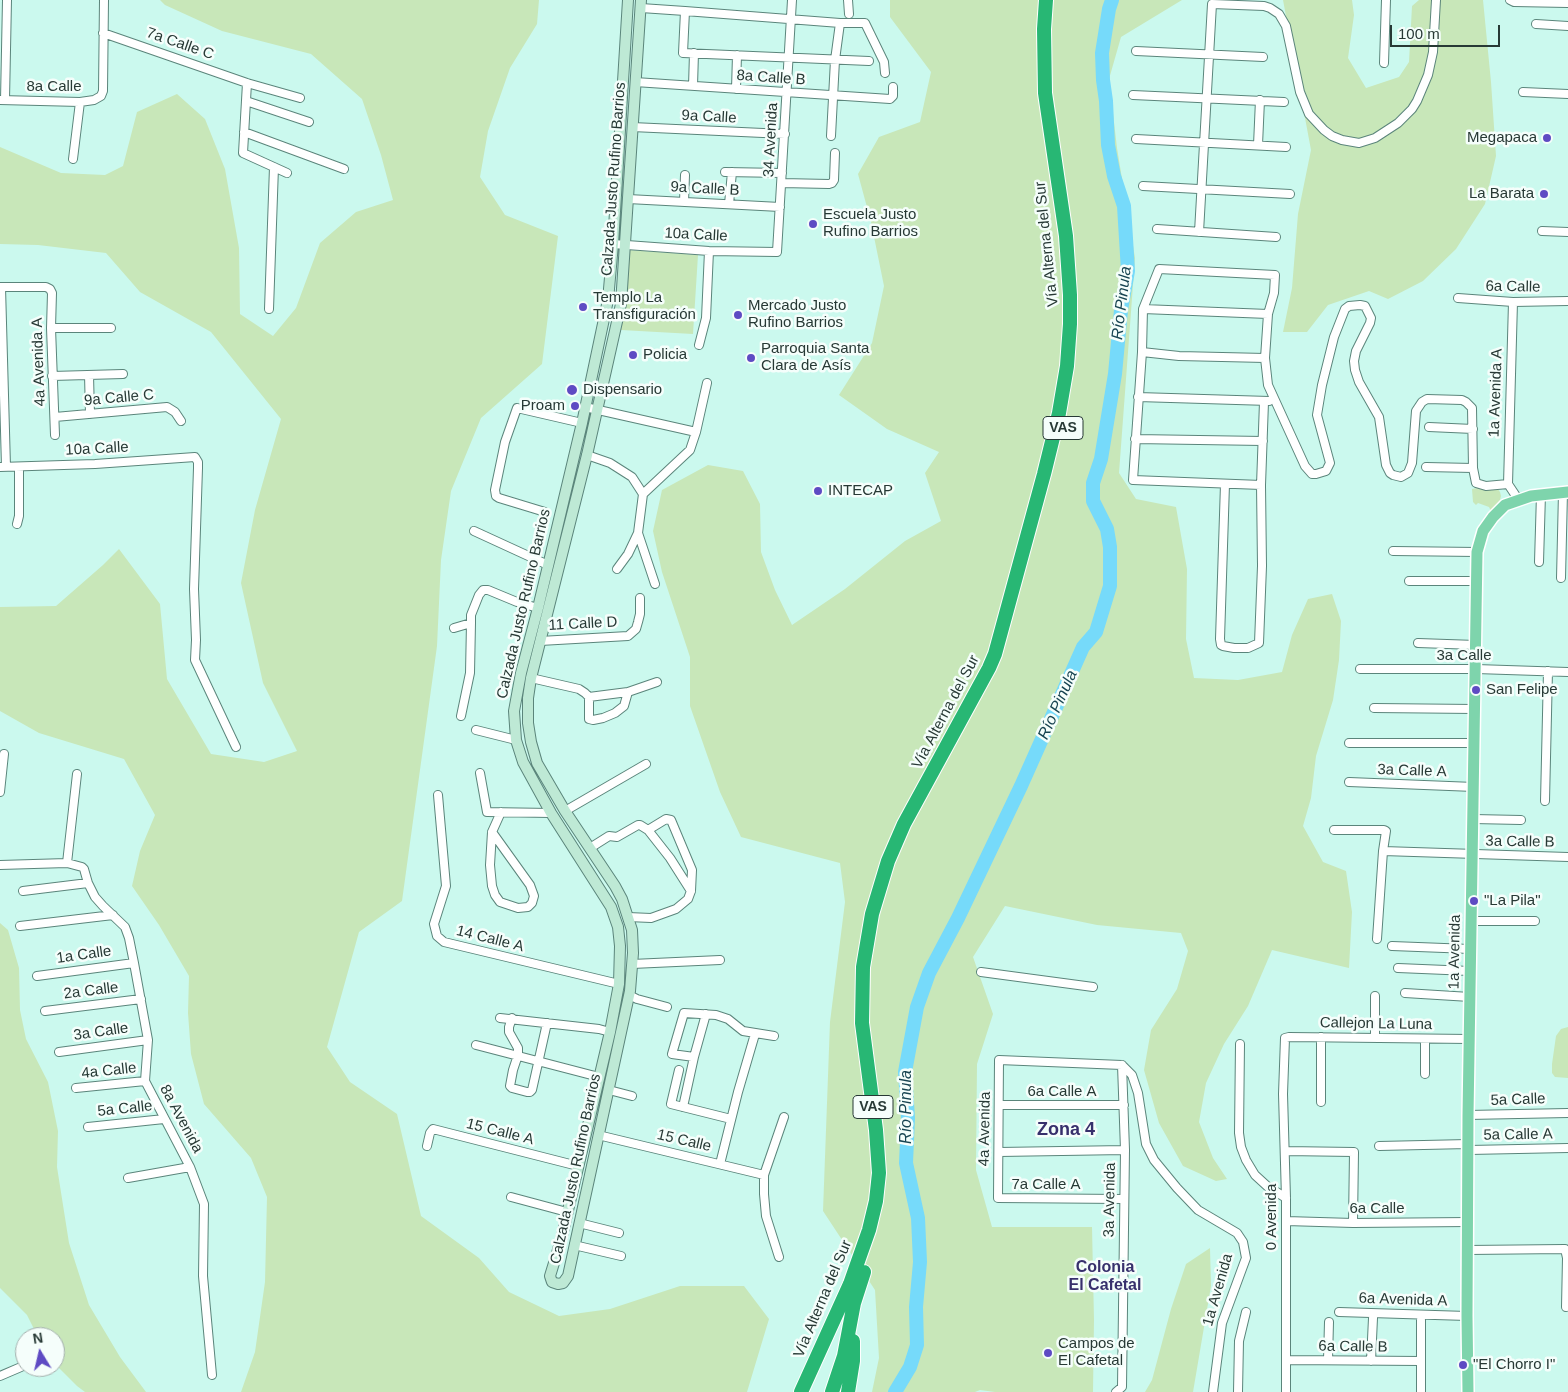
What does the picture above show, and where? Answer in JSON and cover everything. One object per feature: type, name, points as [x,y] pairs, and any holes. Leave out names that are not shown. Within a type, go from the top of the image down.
[{"type":"highway","name":"Vía Alterna del Sur","points":[[832,1392],[844,1356],[854,1303],[877,1233],[886,1183],[885,1154],[870,1022],[875,941],[880,917],[901,842],[986,675],[994,654],[1044,474],[1059,413],[1067,366],[1070,295],[1066,236],[1044,76],[1046,0]]},
{"type":"highway","name":"Vía Alterna del Sur","points":[[908,826],[997,670],[1066,415],[1074,366],[1077,326],[1077,284],[1074,234],[1053,76],[1054,0]]},
{"type":"highway","name":"Vía Alterna del Sur","points":[[801,1392],[850,1284],[869,1230],[876,1201],[878,1181],[877,1146],[862,1023],[863,967],[872,914],[888,862],[901,842]]},
{"type":"highway","points":[[848,1392],[853,1361],[854,1303]]},
{"type":"main road","points":[[1518,500],[1541,494],[1566,492]]},
{"type":"main road","name":"1a Avenida","points":[[1468,1392],[1467,1250],[1470,921],[1475,743],[1477,552],[1480,537],[1493,517],[1505,505],[1518,500]]},
{"type":"street","points":[[3,100],[7,0]]},
{"type":"street","points":[[104,0],[104,33]]},
{"type":"street","name":"Calzada Justo Rufino Barrios","points":[[628,0],[608,300],[582,423],[538,608],[530,661],[531,678],[528,698],[528,723],[537,763],[565,811],[622,899],[632,930],[632,964],[629,995],[616,1058],[568,1276],[558,1284],[552,1282],[550,1276],[610,1032],[619,984],[620,946],[618,927],[611,907],[551,812],[523,762],[516,740],[514,711],[530,661],[540,641],[587,456],[619,311],[641,4]]},
{"type":"street","name":"34 Avenida","points":[[777,252],[792,0]]},
{"type":"street","points":[[848,0],[848,14]]},
{"type":"street","points":[[1384,63],[1386,0]]},
{"type":"street","points":[[1199,232],[1212,4],[1264,6],[1279,14],[1285,21],[1300,92],[1310,114],[1324,130],[1350,143],[1365,142],[1375,138],[1398,123],[1417,101],[1428,75],[1433,52],[1436,0]]},
{"type":"street","points":[[1510,0],[1514,2],[1568,3]]},
{"type":"street","points":[[641,4],[684,11],[791,20],[865,23],[884,62],[885,73]]},
{"type":"street","points":[[684,11],[683,53],[869,61]]},
{"type":"street","points":[[831,136],[835,60],[840,23]]},
{"type":"street","points":[[1536,24],[1568,26]]},
{"type":"street","name":"8a Calle","points":[[3,100],[80,102],[94,100],[101,96],[103,91],[104,33]]},
{"type":"street","name":"7a Calle C","points":[[104,33],[300,98]]},
{"type":"street","points":[[1136,51],[1263,57]]},
{"type":"street","points":[[693,86],[694,53]]},
{"type":"street","points":[[736,89],[737,55]]},
{"type":"street","points":[[247,82],[243,153],[287,173]]},
{"type":"street","name":"8a Calle B","points":[[635,82],[890,100],[893,96],[893,86]]},
{"type":"street","points":[[1523,92],[1568,94]]},
{"type":"street","points":[[1133,95],[1284,102]]},
{"type":"street","points":[[1258,145],[1260,100]]},
{"type":"street","points":[[246,101],[309,122]]},
{"type":"street","points":[[73,159],[80,102]]},
{"type":"street","name":"9a Calle","points":[[632,127],[785,134]]},
{"type":"street","points":[[244,132],[344,169]]},
{"type":"street","points":[[1136,139],[1286,147]]},
{"type":"street","points":[[782,183],[832,183],[834,180],[835,153]]},
{"type":"street","points":[[269,309],[274,167]]},
{"type":"street","points":[[729,204],[728,172],[782,173]]},
{"type":"street","points":[[684,202],[685,175]]},
{"type":"street","points":[[1143,186],[1290,194]]},
{"type":"street","name":"9a Calle B","points":[[628,199],[780,207]]},
{"type":"street","points":[[1156,229],[1276,237]]},
{"type":"street","points":[[1542,231],[1568,232]]},
{"type":"street","name":"10a Calle","points":[[613,244],[709,251],[777,252]]},
{"type":"street","points":[[699,345],[706,318],[709,251]]},
{"type":"street","points":[[1261,485],[1133,480],[1142,352],[1143,309],[1159,269],[1275,275],[1274,293],[1268,314],[1265,358],[1268,385],[1308,471],[1312,474],[1326,471],[1330,463],[1317,420],[1322,385],[1338,323],[1345,309],[1349,306],[1360,305],[1365,306],[1371,318],[1356,351],[1355,370],[1359,382],[1379,417],[1386,466],[1390,473],[1393,476],[1401,477],[1408,473],[1412,463],[1416,411],[1422,402],[1427,399],[1462,400],[1472,408],[1473,468],[1477,483],[1486,486],[1508,484],[1518,500]]},
{"type":"street","points":[[0,287],[3,467]]},
{"type":"street","name":"4a Avenida A","points":[[0,287],[50,288],[52,294],[52,376],[55,435]]},
{"type":"street","name":"6a Calle","points":[[1458,298],[1513,302],[1568,301]]},
{"type":"street","name":"1a Avenida A","points":[[1508,484],[1513,302]]},
{"type":"street","points":[[1143,309],[1268,314]]},
{"type":"street","points":[[51,328],[111,328]]},
{"type":"street","points":[[1142,352],[1179,356],[1265,358]]},
{"type":"street","points":[[52,376],[123,374]]},
{"type":"street","points":[[89,375],[90,414]]},
{"type":"street","points":[[617,568],[628,554],[638,533],[643,494],[690,450],[707,383]]},
{"type":"street","points":[[1138,396],[1276,401]]},
{"type":"street","points":[[1225,484],[1220,638],[1221,645],[1223,646],[1248,648],[1259,643],[1264,402]]},
{"type":"street","name":"9a Calle C","points":[[55,417],[166,407],[175,412],[181,421]]},
{"type":"street","points":[[585,407],[696,432]]},
{"type":"street","points":[[545,512],[496,496],[495,490],[505,442],[517,408],[582,423]]},
{"type":"street","points":[[1429,427],[1473,429]]},
{"type":"street","points":[[1135,439],[1263,441]]},
{"type":"street","points":[[587,456],[610,463],[632,477],[643,494]]},
{"type":"street","name":"10a Calle","points":[[3,467],[96,464],[195,457],[198,462],[194,589],[195,660],[218,705],[236,747]]},
{"type":"street","points":[[17,524],[20,516],[20,467]]},
{"type":"street","points":[[1426,467],[1473,468]]},
{"type":"street","points":[[1561,578],[1566,492]]},
{"type":"street","points":[[1539,562],[1541,494]]},
{"type":"street","points":[[474,531],[548,565]]},
{"type":"street","points":[[638,533],[655,584]]},
{"type":"street","points":[[1393,551],[1477,552]]},
{"type":"street","points":[[1409,581],[1476,581]]},
{"type":"street","points":[[461,716],[470,674],[471,622],[479,594],[483,590],[488,590],[538,608]]},
{"type":"street","name":"11 Calle D","points":[[540,641],[628,636],[636,629],[640,614],[640,598]]},
{"type":"street","points":[[454,628],[471,622]]},
{"type":"street","points":[[1418,644],[1476,645]]},
{"type":"street","name":"3a Calle","points":[[1360,669],[1476,669],[1568,672]]},
{"type":"street","points":[[1545,801],[1548,671]]},
{"type":"street","points":[[531,678],[579,689],[585,693],[589,697],[589,719],[593,720],[615,713],[624,706],[628,692]]},
{"type":"street","points":[[589,697],[628,692],[657,682]]},
{"type":"street","points":[[1374,708],[1475,709]]},
{"type":"street","points":[[476,730],[516,740]]},
{"type":"street","points":[[1349,743],[1475,743]]},
{"type":"street","points":[[0,792],[4,754]]},
{"type":"street","points":[[565,811],[646,764]]},
{"type":"street","points":[[480,773],[487,812],[551,812]]},
{"type":"street","points":[[0,865],[67,864],[77,774]]},
{"type":"street","name":"3a Calle A","points":[[1349,782],[1474,788]]},
{"type":"street","name":"14 Calle A","points":[[438,795],[446,886],[434,924],[437,936],[444,942],[619,984]]},
{"type":"street","points":[[492,832],[530,885],[534,896],[532,903],[528,907],[518,908],[500,902],[492,886],[490,865],[492,832],[501,812]]},
{"type":"street","points":[[628,917],[651,918],[676,909],[688,899],[691,891],[692,870],[671,820],[666,819],[648,830]]},
{"type":"street","points":[[1473,820],[1521,820]]},
{"type":"street","points":[[590,848],[609,836],[617,836],[638,825],[643,826],[670,858],[691,891]]},
{"type":"street","points":[[1334,830],[1386,831],[1377,939]]},
{"type":"street","points":[[1383,851],[1472,855]]},
{"type":"street","name":"3a Calle B","points":[[1472,855],[1568,857]]},
{"type":"street","name":"8a Avenida","points":[[67,864],[84,869],[95,897],[125,927],[129,938],[148,1040],[146,1081],[190,1167],[204,1204],[203,1276],[212,1375]]},
{"type":"street","points":[[593,880],[606,874]]},
{"type":"street","points":[[23,891],[88,883]]},
{"type":"street","points":[[20,926],[113,915]]},
{"type":"street","points":[[1470,921],[1535,921]]},
{"type":"street","points":[[1392,946],[1470,949]]},
{"type":"street","points":[[632,964],[720,960]]},
{"type":"street","name":"1a Calle","points":[[37,976],[134,963]]},
{"type":"street","points":[[1398,968],[1470,971]]},
{"type":"street","points":[[981,972],[1093,987]]},
{"type":"street","points":[[1405,993],[1470,996]]},
{"type":"street","points":[[629,995],[667,1007]]},
{"type":"street","points":[[1375,1038],[1376,996]]},
{"type":"street","name":"2a Calle","points":[[45,1011],[141,999]]},
{"type":"street","points":[[694,1058],[672,1054],[684,1013],[716,1015],[728,1019],[743,1031],[774,1036]]},
{"type":"street","points":[[682,1107],[706,1014]]},
{"type":"street","points":[[500,1018],[599,1029],[610,1032]]},
{"type":"street","points":[[512,1018],[509,1032],[518,1048],[518,1055],[510,1086],[530,1092],[547,1023]]},
{"type":"street","points":[[720,1164],[755,1034]]},
{"type":"street","name":"Callejon La Luna","points":[[1284,1041],[1285,1038],[1289,1037],[1470,1039]]},
{"type":"street","points":[[1321,1037],[1321,1102]]},
{"type":"street","points":[[1425,1039],[1425,1074]]},
{"type":"street","name":"3a Calle","points":[[59,1052],[148,1040]]},
{"type":"street","name":"0 Avenida","points":[[1284,1041],[1286,1392]]},
{"type":"street","points":[[1240,1044],[1239,1133],[1241,1147],[1255,1175],[1267,1186],[1286,1198]]},
{"type":"street","points":[[476,1045],[599,1077]]},
{"type":"street","points":[[605,1055],[616,1058]]},
{"type":"street","name":"4a Avenida","points":[[998,1198],[999,1060],[1122,1066]]},
{"type":"street","name":"3a Avenida","points":[[1116,1392],[1122,1387],[1124,1105],[1122,1066]]},
{"type":"street","name":"1a Avenida","points":[[1122,1066],[1132,1075],[1138,1093],[1142,1129],[1146,1144],[1154,1160],[1198,1210],[1237,1233],[1243,1242],[1246,1258],[1222,1322],[1213,1392]]},
{"type":"street","points":[[678,1070],[671,1104],[731,1119]]},
{"type":"street","name":"4a Calle","points":[[76,1088],[146,1081]]},
{"type":"street","points":[[609,1090],[632,1096]]},
{"type":"street","name":"6a Calle A","points":[[1000,1105],[1124,1105]]},
{"type":"street","name":"5a Calle","points":[[1468,1115],[1568,1112]]},
{"type":"street","points":[[779,1257],[766,1216],[764,1175],[784,1117]]},
{"type":"street","name":"5a Calle","points":[[88,1127],[164,1119]]},
{"type":"street","name":"15 Calle A","points":[[427,1146],[430,1132],[433,1129],[578,1166]]},
{"type":"street","name":"15 Calle","points":[[598,1135],[764,1175]]},
{"type":"street","points":[[1379,1146],[1468,1147]]},
{"type":"street","name":"5a Calle A","points":[[1468,1147],[1568,1148]]},
{"type":"street","points":[[999,1152],[1124,1150]]},
{"type":"street","points":[[1285,1151],[1354,1152],[1353,1223]]},
{"type":"street","points":[[128,1178],[190,1167]]},
{"type":"street","points":[[571,1196],[585,1198]]},
{"type":"street","points":[[510,1197],[567,1212]]},
{"type":"street","name":"7a Calle A","points":[[998,1198],[1123,1199]]},
{"type":"street","name":"6a Calle","points":[[1286,1221],[1353,1223],[1468,1222]]},
{"type":"street","points":[[579,1223],[619,1233]]},
{"type":"street","points":[[574,1244],[621,1256]]},
{"type":"street","points":[[1467,1250],[1564,1248],[1567,1259],[1566,1307]]},
{"type":"street","points":[[1238,1392],[1238,1341],[1246,1312]]},
{"type":"street","name":"6a Avenida A","points":[[1339,1312],[1467,1316]]},
{"type":"street","points":[[1371,1361],[1373,1318]]},
{"type":"street","points":[[1420,1320],[1421,1392]]},
{"type":"street","points":[[1328,1360],[1329,1322]]},
{"type":"street","name":"6a Calle B","points":[[1286,1360],[1420,1362]]},
{"type":"street","points":[[0,1376],[15,1370]]},
{"type":"green space","points":[[160,0],[539,0],[537,24],[510,68],[488,131],[480,177],[505,215],[558,236],[542,364],[481,418],[451,491],[441,560],[437,646],[402,901],[359,932],[327,1047],[350,1082],[397,1114],[421,1216],[479,1258],[509,1292],[559,1316],[610,1309],[680,1286],[744,1286],[769,1319],[747,1392],[241,1392],[255,1352],[265,1282],[267,1197],[251,1158],[204,1104],[191,1054],[188,1013],[189,976],[159,925],[132,886],[140,851],[155,815],[124,759],[39,733],[0,711],[0,607],[56,606],[119,549],[160,604],[167,679],[211,754],[264,762],[297,751],[263,683],[241,583],[255,510],[281,419],[211,332],[140,292],[106,253],[38,245],[0,244],[0,147],[61,173],[105,175],[123,166],[137,112],[177,94],[205,119],[225,169],[239,248],[240,314],[273,336],[296,308],[320,243],[356,212],[393,200],[381,155],[362,99],[311,54],[222,31],[165,5]]},
{"type":"green space","points":[[890,0],[1182,0],[1121,37],[1109,79],[1117,148],[1135,258],[1119,473],[1136,499],[1176,507],[1187,569],[1186,639],[1194,678],[1238,680],[1282,672],[1292,635],[1308,599],[1332,594],[1341,621],[1339,660],[1333,700],[1316,756],[1311,798],[1303,826],[1323,862],[1346,871],[1352,912],[1349,968],[1272,950],[1248,1006],[1224,1044],[1206,1083],[1199,1122],[1213,1158],[1227,1179],[1216,1181],[1183,1166],[1159,1123],[1144,1070],[1151,1030],[1177,989],[1188,951],[1181,933],[1097,925],[1005,906],[973,957],[993,1014],[977,1064],[976,1170],[992,1227],[1092,1227],[1093,1392],[995,1392],[980,1390],[975,1392],[872,1392],[879,1358],[875,1290],[823,1211],[830,1022],[845,902],[840,863],[741,837],[720,792],[690,706],[690,657],[662,572],[653,531],[662,490],[708,465],[743,471],[760,504],[761,552],[775,590],[792,625],[845,589],[905,541],[941,521],[925,473],[939,452],[887,429],[839,395],[872,343],[884,286],[871,222],[858,174],[879,137],[920,122],[931,72],[890,17]]},
{"type":"green space","points":[[1283,0],[1352,0],[1354,15],[1348,58],[1366,88],[1399,77],[1409,62],[1412,6],[1419,0],[1483,0],[1491,82],[1496,156],[1485,204],[1456,249],[1423,281],[1388,299],[1369,291],[1328,305],[1307,332],[1283,332],[1292,288],[1298,214],[1311,150]]},
{"type":"green space","points":[[629,250],[698,255],[693,334],[621,330]]},
{"type":"green space","points":[[1482,487],[1497,488],[1500,492],[1500,500],[1491,511],[1489,507],[1478,503],[1476,505],[1473,502],[1472,489]]},
{"type":"green space","points":[[0,923],[8,930],[19,968],[20,1010],[26,1039],[48,1082],[58,1131],[57,1167],[69,1243],[89,1305],[120,1357],[146,1392],[85,1392],[65,1374],[65,1327],[33,1327],[27,1315],[0,1288]]},
{"type":"green space","points":[[1568,1027],[1568,1078],[1555,1077],[1552,1073],[1552,1064],[1556,1036],[1561,1029]]},
{"type":"green space","points":[[1210,1248],[1211,1286],[1193,1392],[1145,1392],[1152,1380],[1171,1309],[1186,1264]]},
{"type":"waterway","name":"Río Pinula","points":[[895,1392],[910,1367],[917,1345],[916,1307],[920,1262],[918,1218],[906,1163],[908,1118],[905,1072],[917,1007],[929,973],[958,918],[1021,786],[1083,647],[1096,632],[1110,586],[1110,547],[1107,529],[1093,501],[1093,483],[1101,459],[1115,374],[1121,310],[1128,271],[1124,206],[1114,176],[1108,145],[1103,80],[1102,53],[1112,0]]},
{"type":"place","name":"Megapaca","points":[[1547,138]]},
{"type":"place","name":"La Barata","points":[[1544,194]]},
{"type":"place","name":"Escuela Justo Rufino Barrios","points":[[813,224]]},
{"type":"place","name":"Templo La Transfiguración","points":[[583,307]]},
{"type":"place","name":"Mercado Justo Rufino Barrios","points":[[738,315]]},
{"type":"place","name":"Policia","points":[[633,355]]},
{"type":"place","name":"Parroquia Santa Clara de Asís","points":[[751,358]]},
{"type":"place","name":"Dispensario","points":[[572,390]]},
{"type":"place","name":"Proam","points":[[575,406]]},
{"type":"place","name":"INTECAP","points":[[818,491]]},
{"type":"place","name":"San Felipe","points":[[1476,690]]},
{"type":"place","name":"\"La Pila\"","points":[[1474,901]]},
{"type":"place","name":"Campos de El Cafetal","points":[[1048,1353]]},
{"type":"place","name":"\"El Chorro I\"","points":[[1463,1365]]},
{"type":"district","name":"Zona 4","points":[[1066,1130]]},
{"type":"district","name":"Colonia El Cafetal","points":[[1105,1277]]}]
